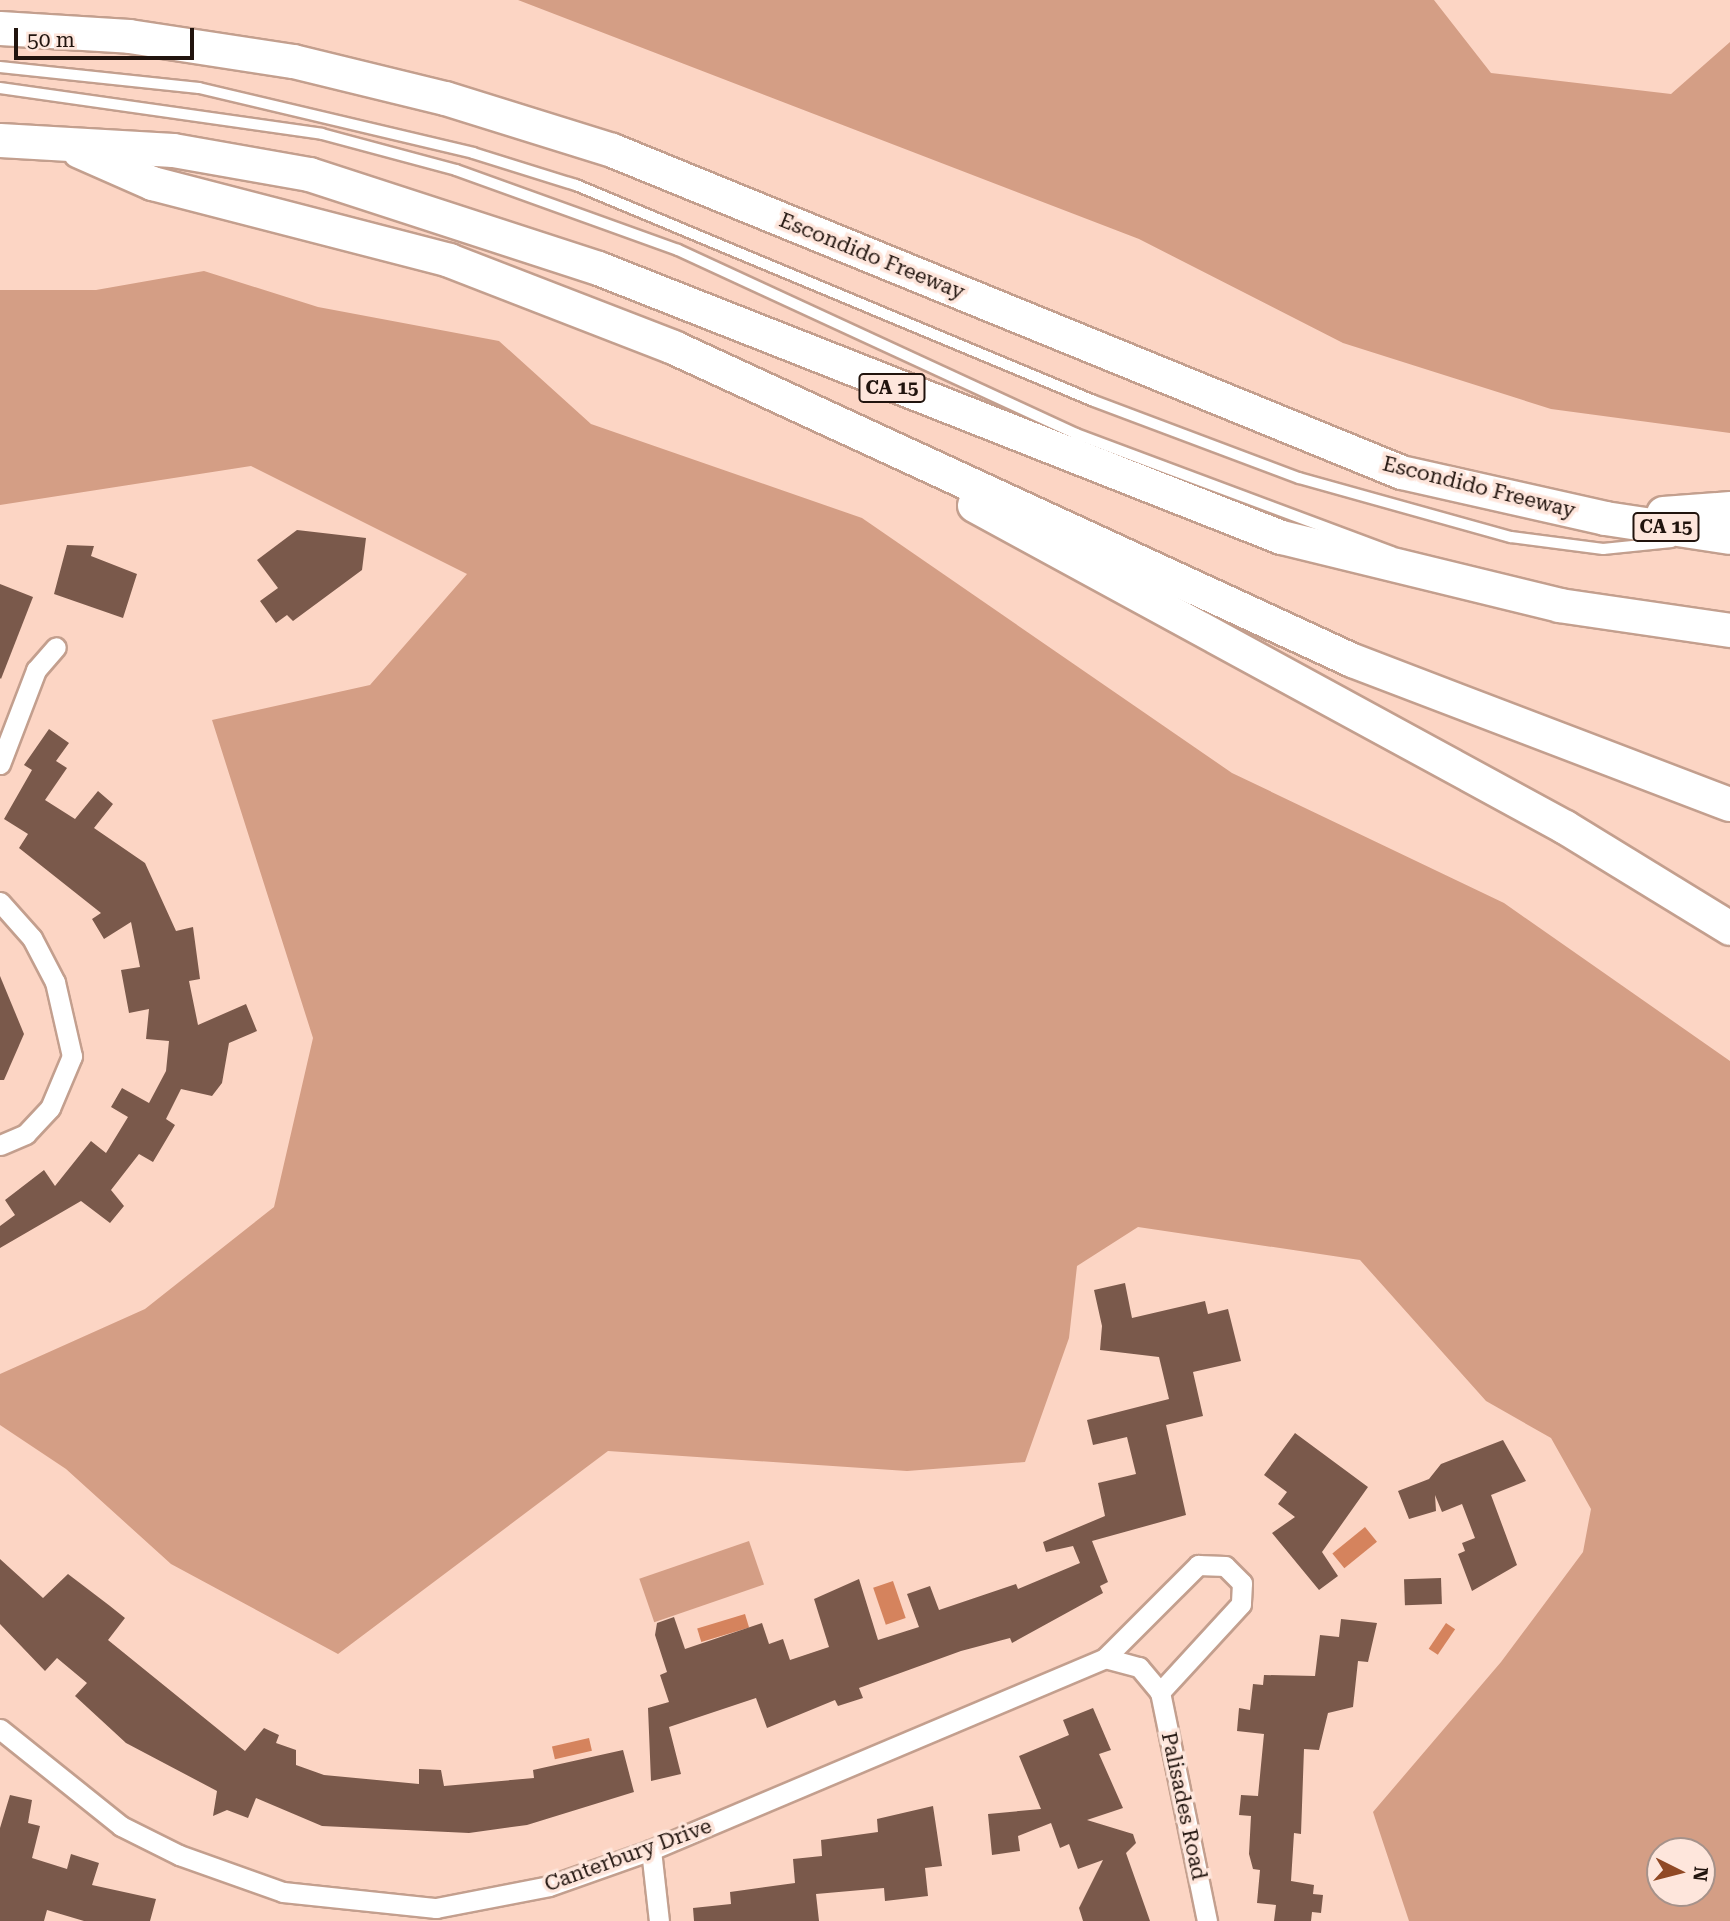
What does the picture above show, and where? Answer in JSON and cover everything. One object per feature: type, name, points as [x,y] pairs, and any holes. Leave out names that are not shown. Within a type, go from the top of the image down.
[{"type":"highway","name":"Escondido Freeway","points":[[0,28],[128,36],[293,61],[445,98],[612,150],[1401,472],[1605,518],[1729,528]]},
{"type":"highway","name":"CA 15","points":[[0,140],[173,150],[309,174],[598,268],[1281,537],[1418,573],[1559,605],[1730,630]]},
{"type":"highway","points":[[57,142],[152,183],[449,260],[673,347],[1352,660],[1671,786],[1730,804]]},
{"type":"highway","points":[[879,442],[958,496],[1566,827],[1730,928]]},
{"type":"highway","points":[[1671,786],[1730,818]]},
{"type":"street","points":[[0,764],[36,670],[56,647]]},
{"type":"street","points":[[0,902],[32,938],[55,982],[69,1022],[66,1081],[26,1134],[0,1145]]},
{"type":"street","points":[[1198,1566],[1225,1566],[1242,1583],[1241,1604],[1160,1692],[1139,1667],[1105,1658],[1198,1566]]},
{"type":"street","name":"Canterbury Drive","points":[[0,1729],[121,1826],[179,1855],[283,1892],[436,1908],[549,1886],[651,1850],[1105,1658]]},
{"type":"street","name":"Palisades Road","points":[[1160,1692],[1207,1921]]},
{"type":"street","points":[[651,1850],[659,1921]]},
{"type":"lane","points":[[0,67],[199,88],[473,153],[681,227],[1142,419],[1403,509],[1511,537],[1603,549],[1729,528]]},
{"type":"lane","points":[[0,88],[322,134],[568,207],[678,250],[1076,433],[1282,515],[1383,545],[1418,573]]},
{"type":"shaded area","points":[[518,0],[1434,0],[1491,73],[1671,94],[1730,42],[1730,433],[1551,409],[1343,343],[1139,239]]},
{"type":"shaded area","points":[[204,271],[318,307],[499,341],[591,424],[862,518],[1232,773],[1504,903],[1730,1061],[1730,1921],[1409,1921],[1373,1812],[1501,1662],[1583,1552],[1591,1509],[1551,1438],[1486,1401],[1360,1260],[1138,1227],[1077,1266],[1069,1338],[1025,1462],[907,1471],[608,1451],[338,1654],[171,1564],[66,1469],[0,1425],[0,1374],[145,1309],[274,1207],[313,1038],[212,720],[370,685],[467,574],[251,466],[0,505],[0,290],[96,290]]},
{"type":"shaded area","points":[[1365,1527],[1377,1542],[1344,1568],[1332,1553]]},
{"type":"shaded area","points":[[749,1541],[764,1584],[654,1622],[639,1579]]},
{"type":"shaded area","points":[[893,1581],[906,1618],[886,1625],[873,1588]]},
{"type":"shaded area","points":[[745,1614],[749,1627],[701,1642],[697,1629]]},
{"type":"shaded area","points":[[1446,1623],[1455,1629],[1438,1655],[1429,1649]]},
{"type":"shaded area","points":[[589,1738],[592,1751],[555,1759],[552,1747]]},
{"type":"building","points":[[297,530],[366,538],[362,570],[293,621],[287,615],[276,623],[260,601],[278,588],[257,560]]},
{"type":"building","points":[[67,545],[94,546],[91,556],[137,574],[123,618],[54,594]]},
{"type":"building","points":[[0,584],[33,597],[1,679],[0,678]]},
{"type":"building","points":[[49,729],[69,743],[56,761],[67,768],[45,800],[75,819],[98,791],[113,804],[94,828],[145,863],[176,931],[193,927],[200,979],[189,981],[198,1025],[246,1004],[257,1031],[229,1043],[222,1083],[212,1096],[181,1089],[166,1119],[175,1125],[153,1162],[139,1154],[111,1190],[124,1206],[110,1223],[81,1201],[0,1248],[0,1226],[15,1215],[5,1200],[44,1170],[55,1186],[91,1141],[106,1153],[128,1117],[111,1107],[122,1088],[149,1103],[166,1071],[169,1041],[146,1039],[149,1009],[129,1013],[121,970],[140,967],[131,922],[104,939],[92,919],[101,913],[19,848],[28,834],[4,819],[32,770],[24,765]]},
{"type":"building","points":[[0,976],[24,1034],[4,1080],[0,1080]]},
{"type":"building","points":[[1125,1283],[1132,1318],[1205,1301],[1208,1314],[1228,1309],[1241,1361],[1193,1372],[1203,1416],[1166,1425],[1186,1515],[1092,1541],[1108,1582],[1100,1586],[1103,1593],[1012,1643],[1010,1638],[961,1651],[859,1688],[863,1698],[838,1706],[835,1700],[767,1728],[756,1698],[669,1727],[681,1774],[651,1781],[648,1708],[669,1702],[660,1675],[667,1672],[655,1635],[657,1623],[674,1617],[685,1649],[762,1623],[769,1644],[783,1639],[790,1660],[829,1647],[814,1599],[859,1579],[878,1640],[919,1627],[907,1594],[930,1586],[939,1610],[1016,1584],[1018,1589],[1080,1563],[1073,1546],[1046,1552],[1043,1542],[1105,1516],[1098,1483],[1136,1474],[1127,1437],[1093,1445],[1087,1420],[1169,1399],[1159,1357],[1100,1350],[1102,1326],[1094,1290]]},
{"type":"building","points":[[1295,1433],[1368,1487],[1322,1552],[1338,1576],[1319,1590],[1272,1533],[1295,1517],[1278,1504],[1287,1492],[1264,1475]]},
{"type":"building","points":[[1503,1440],[1526,1481],[1491,1495],[1517,1565],[1472,1591],[1458,1554],[1465,1551],[1462,1543],[1475,1538],[1462,1504],[1442,1512],[1435,1495],[1436,1511],[1409,1519],[1398,1491],[1429,1479],[1441,1464]]},
{"type":"building","points":[[0,1559],[43,1598],[68,1574],[110,1606],[125,1618],[108,1640],[245,1751],[264,1728],[279,1735],[276,1743],[296,1750],[296,1765],[324,1775],[419,1784],[419,1769],[441,1770],[444,1786],[534,1778],[533,1770],[623,1750],[634,1792],[527,1825],[469,1833],[322,1826],[256,1798],[248,1818],[227,1810],[213,1816],[217,1791],[126,1743],[75,1696],[87,1683],[57,1658],[45,1671],[0,1624]]},
{"type":"building","points":[[1441,1578],[1442,1604],[1405,1605],[1404,1579]]},
{"type":"building","points":[[1341,1619],[1377,1623],[1368,1662],[1358,1661],[1353,1707],[1328,1713],[1319,1750],[1304,1749],[1301,1834],[1294,1833],[1291,1881],[1314,1885],[1313,1894],[1323,1895],[1321,1913],[1312,1912],[1311,1921],[1274,1921],[1276,1905],[1257,1903],[1260,1870],[1253,1869],[1249,1854],[1251,1816],[1239,1815],[1241,1795],[1258,1796],[1264,1734],[1237,1731],[1239,1708],[1250,1710],[1253,1684],[1263,1685],[1264,1675],[1315,1676],[1320,1635],[1339,1637]]},
{"type":"building","points":[[1093,1708],[1111,1750],[1099,1754],[1123,1808],[1087,1820],[1133,1834],[1136,1843],[1126,1853],[1150,1921],[1083,1921],[1079,1908],[1103,1860],[1078,1869],[1069,1844],[1060,1848],[1051,1823],[1018,1836],[1020,1851],[992,1855],[988,1814],[1041,1809],[1019,1756],[1069,1735],[1063,1720]]},
{"type":"building","points":[[10,1795],[32,1800],[28,1823],[40,1826],[32,1858],[67,1869],[71,1854],[99,1863],[92,1885],[156,1899],[150,1921],[84,1921],[47,1910],[44,1921],[0,1921],[0,1828]]},
{"type":"building","points":[[933,1806],[942,1866],[925,1868],[928,1896],[885,1901],[884,1888],[816,1894],[819,1921],[694,1921],[693,1908],[731,1904],[730,1892],[795,1883],[793,1859],[822,1856],[821,1840],[878,1832],[877,1819]]}]
